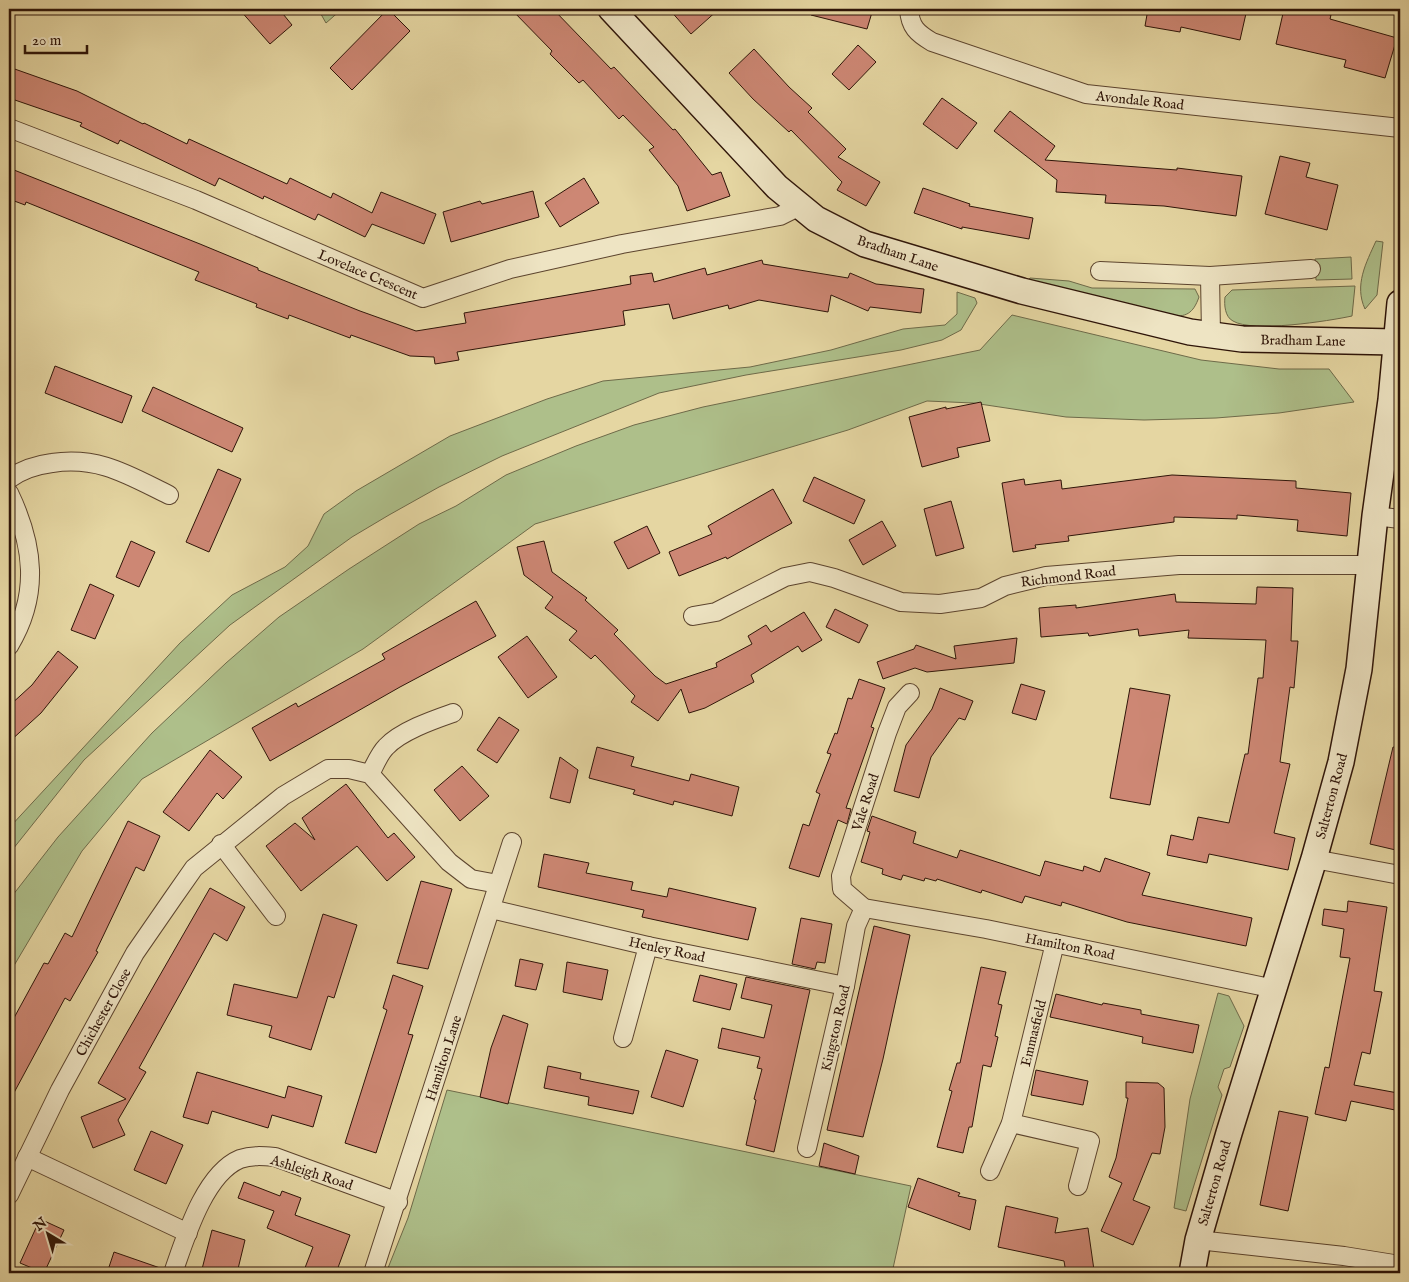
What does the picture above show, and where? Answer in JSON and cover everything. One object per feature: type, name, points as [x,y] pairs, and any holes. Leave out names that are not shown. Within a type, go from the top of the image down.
[{"type":"main road","name":"Bradham Lane","points":[[610,9],[776,187],[816,219],[865,244],[1022,292],[1190,332],[1242,339],[1396,342]]},
{"type":"main road","name":"Salterton Road","points":[[1192,1273],[1198,1240],[1314,859],[1343,752],[1359,669],[1372,565],[1375,516],[1391,400],[1400,304]]},
{"type":"street","name":"Avondale Road","points":[[909,9],[914,29],[932,42],[1086,94],[1400,128]]},
{"type":"street","name":"Lovelace Crescent","points":[[9,128],[196,200],[423,298],[510,269],[622,244],[780,216],[798,206]]},
{"type":"street","points":[[1100,272],[1210,276],[1311,269]]},
{"type":"street","points":[[1210,276],[1211,334]]},
{"type":"street","points":[[9,479],[19,471],[46,464],[80,460],[112,467],[170,495]]},
{"type":"street","points":[[9,493],[20,515],[28,542],[30,577],[24,616],[9,646]]},
{"type":"street","points":[[1375,516],[1400,519]]},
{"type":"street","name":"Richmond Road","points":[[693,616],[716,612],[785,577],[810,572],[834,578],[901,602],[940,604],[981,598],[1020,581],[1046,576],[1179,565],[1372,565]]},
{"type":"street","name":"Vale Road","points":[[864,908],[842,888],[842,876],[887,733],[897,707],[910,694]]},
{"type":"street","points":[[453,714],[431,721],[394,741],[383,751],[370,774],[449,862],[471,879],[498,884]]},
{"type":"street","name":"Chichester Close","points":[[9,1195],[60,1090],[135,953],[194,868],[221,844],[283,796],[328,769],[349,769],[370,774]]},
{"type":"street","name":"Hamilton Lane","points":[[373,1273],[398,1202],[512,842]]},
{"type":"street","points":[[221,844],[276,916]]},
{"type":"street","points":[[1314,859],[1400,875]]},
{"type":"street","name":"Hamilton Road","points":[[864,908],[1055,943],[1275,989]]},
{"type":"street","name":"Kingston Road","points":[[807,1148],[845,986],[856,926],[864,908]]},
{"type":"street","name":"Henley Road","points":[[490,909],[648,946],[845,986]]},
{"type":"street","name":"Emmasfield","points":[[990,1171],[1011,1123],[1055,943]]},
{"type":"street","points":[[623,1038],[648,946]]},
{"type":"street","points":[[1011,1123],[1090,1141],[1078,1186]]},
{"type":"street","name":"Ashleigh Road","points":[[173,1273],[188,1233],[214,1179],[225,1168],[240,1160],[254,1156],[275,1157],[398,1202]]},
{"type":"street","points":[[27,1157],[188,1233]]},
{"type":"street","points":[[1198,1240],[1344,1256],[1400,1265]]},
{"type":"green space","points":[[318,9],[342,9],[326,23]]},
{"type":"green space","points":[[1376,241],[1383,242],[1377,295],[1365,309],[1362,300],[1361,283],[1365,266]]},
{"type":"green space","points":[[1351,257],[1352,279],[1316,280],[1315,259]]},
{"type":"green space","points":[[1030,278],[1069,281],[1092,288],[1195,289],[1199,297],[1191,311],[1185,315],[1170,316],[1028,280]]},
{"type":"green space","points":[[1355,286],[1352,316],[1326,321],[1256,326],[1233,321],[1227,314],[1225,307],[1225,297],[1232,290]]},
{"type":"green space","points":[[957,292],[975,298],[977,303],[961,330],[942,340],[901,350],[746,375],[659,393],[502,456],[439,487],[389,515],[352,537],[230,625],[84,760],[9,854],[9,828],[180,643],[232,595],[285,567],[308,546],[324,514],[356,491],[450,436],[547,399],[603,381],[750,367],[831,350],[903,329],[945,325],[957,314]]},
{"type":"green space","points":[[1012,315],[1201,360],[1279,369],[1329,369],[1354,402],[1279,413],[1216,418],[1144,420],[1066,417],[973,403],[927,401],[848,430],[535,524],[363,649],[142,779],[82,851],[9,974],[9,900],[58,837],[152,733],[226,663],[279,617],[349,569],[419,524],[456,506],[506,475],[576,446],[634,425],[703,407],[980,350]]},
{"type":"green space","points":[[1218,993],[1229,996],[1244,1026],[1230,1067],[1224,1069],[1218,1087],[1222,1095],[1186,1211],[1174,1208],[1190,1099]]},
{"type":"green space","points":[[447,1090],[911,1186],[892,1273],[386,1273],[408,1218]]},
{"type":"building","points":[[239,9],[279,9],[292,25],[270,44]]},
{"type":"building","points":[[388,9],[410,31],[352,90],[330,68]]},
{"type":"building","points":[[511,9],[553,9],[611,69],[614,67],[673,130],[675,129],[712,175],[721,172],[730,196],[687,211],[678,186],[649,150],[654,147],[623,115],[619,119],[583,80],[579,83],[550,54],[552,51]]},
{"type":"building","points":[[669,9],[719,9],[691,34]]},
{"type":"building","points":[[812,9],[873,9],[867,29],[811,15]]},
{"type":"building","points":[[1148,9],[1247,9],[1240,40],[1181,27],[1180,32],[1145,26]]},
{"type":"building","points":[[1284,9],[1303,9],[1331,15],[1330,19],[1397,38],[1385,78],[1344,67],[1346,60],[1276,44]]},
{"type":"building","points":[[858,45],[876,62],[849,90],[832,74]]},
{"type":"building","points":[[754,49],[789,87],[812,108],[808,112],[846,149],[838,157],[880,182],[866,206],[837,190],[842,182],[791,130],[789,132],[753,99],[729,73]]},
{"type":"building","points":[[9,67],[77,91],[187,144],[189,139],[287,184],[290,178],[331,198],[333,193],[372,213],[381,192],[436,214],[424,244],[372,224],[365,237],[318,214],[315,220],[264,196],[263,199],[219,178],[215,186],[120,140],[118,144],[80,126],[82,123],[9,98]]},
{"type":"building","points":[[942,98],[977,123],[957,149],[923,124]]},
{"type":"building","points":[[1010,111],[1055,146],[1045,160],[1177,170],[1177,168],[1242,176],[1236,216],[1164,206],[1105,203],[1106,195],[1056,192],[1057,180],[994,131]]},
{"type":"building","points":[[1280,156],[1310,163],[1306,177],[1338,185],[1327,230],[1265,214]]},
{"type":"building","points":[[9,168],[200,244],[258,268],[258,270],[360,311],[416,331],[466,323],[464,313],[631,284],[630,276],[652,273],[654,282],[705,268],[707,275],[762,260],[763,264],[848,278],[850,273],[876,284],[924,289],[921,313],[870,307],[868,311],[831,295],[828,312],[759,300],[729,309],[728,305],[673,319],[669,304],[623,311],[625,325],[457,352],[459,360],[435,364],[434,357],[410,356],[351,335],[350,338],[289,315],[288,319],[256,307],[257,304],[195,280],[199,272],[26,202],[25,205],[9,199]]},
{"type":"building","points":[[584,178],[599,203],[560,227],[545,203]]},
{"type":"building","points":[[923,188],[970,204],[969,206],[1033,218],[1029,239],[962,227],[962,229],[914,213]]},
{"type":"building","points":[[533,191],[539,217],[451,242],[443,212],[480,201],[482,204]]},
{"type":"building","points":[[55,366],[132,396],[122,423],[45,393]]},
{"type":"building","points":[[153,387],[243,428],[232,452],[142,411]]},
{"type":"building","points":[[981,402],[990,441],[957,448],[959,457],[922,467],[909,417],[946,407],[946,409]]},
{"type":"building","points":[[218,469],[241,479],[209,552],[186,542]]},
{"type":"building","points":[[1172,475],[1296,481],[1296,488],[1351,493],[1347,536],[1297,531],[1298,520],[1237,515],[1237,519],[1174,517],[1174,522],[1068,536],[1069,541],[1035,545],[1036,548],[1013,552],[1002,483],[1024,479],[1025,485],[1061,480],[1062,489]]},
{"type":"building","points":[[814,477],[865,500],[854,524],[803,501]]},
{"type":"building","points":[[773,489],[792,523],[727,559],[726,557],[679,576],[669,552],[712,534],[708,526]]},
{"type":"building","points":[[951,501],[964,548],[936,556],[924,509]]},
{"type":"building","points":[[882,521],[896,546],[863,565],[849,540]]},
{"type":"building","points":[[647,526],[660,553],[628,569],[614,542]]},
{"type":"building","points":[[131,541],[155,552],[139,587],[116,577]]},
{"type":"building","points":[[544,541],[552,572],[587,598],[585,600],[618,630],[614,634],[655,676],[666,684],[717,667],[716,663],[752,644],[748,636],[766,625],[771,632],[804,612],[822,640],[802,652],[798,646],[751,675],[754,682],[705,708],[689,713],[681,689],[658,721],[631,702],[635,696],[595,655],[591,659],[569,640],[577,631],[545,608],[553,597],[524,575],[517,547]]},
{"type":"building","points":[[90,584],[114,595],[95,639],[71,630]]},
{"type":"building","points":[[1257,587],[1293,588],[1291,641],[1298,641],[1294,688],[1290,687],[1280,762],[1290,764],[1274,833],[1295,838],[1288,870],[1209,854],[1207,863],[1167,855],[1171,835],[1193,840],[1198,817],[1229,823],[1245,754],[1248,754],[1258,678],[1263,678],[1266,640],[1188,638],[1189,630],[1139,636],[1138,629],[1089,636],[1088,633],[1041,637],[1039,608],[1076,605],[1076,608],[1175,594],[1176,602],[1256,604]]},
{"type":"building","points":[[476,601],[496,636],[400,687],[270,761],[252,728],[296,703],[298,707],[385,659],[382,654]]},
{"type":"building","points":[[835,609],[868,625],[859,643],[826,627]]},
{"type":"building","points":[[527,636],[557,677],[528,698],[498,657]]},
{"type":"building","points":[[1017,638],[1014,663],[927,672],[915,668],[883,679],[877,662],[914,649],[916,645],[956,659],[954,646]]},
{"type":"building","points":[[58,651],[78,667],[41,713],[9,742],[9,706],[32,685]]},
{"type":"building","points":[[859,679],[885,688],[871,727],[874,728],[846,808],[851,809],[847,824],[838,820],[819,877],[789,868],[803,824],[809,826],[820,794],[816,792],[831,754],[827,753],[835,733],[837,734],[848,698],[852,699]]},
{"type":"building","points":[[1021,684],[1045,691],[1036,720],[1012,713]]},
{"type":"building","points":[[940,688],[973,701],[965,720],[959,718],[931,757],[919,798],[894,791],[906,745],[932,709]]},
{"type":"building","points":[[1130,688],[1170,695],[1150,805],[1110,798]]},
{"type":"building","points":[[499,717],[519,730],[497,763],[477,750]]},
{"type":"building","points":[[597,747],[634,757],[631,766],[689,781],[691,774],[739,787],[732,816],[674,801],[673,805],[633,794],[635,790],[589,778]]},
{"type":"building","points":[[1393,747],[1400,748],[1400,851],[1370,844]]},
{"type":"building","points":[[210,750],[242,777],[223,799],[217,793],[189,831],[163,812]]},
{"type":"building","points":[[560,757],[578,770],[570,803],[550,798]]},
{"type":"building","points":[[462,766],[489,796],[460,821],[434,790]]},
{"type":"building","points":[[346,784],[388,838],[394,833],[415,857],[387,881],[357,846],[301,891],[266,846],[295,823],[315,840],[302,818]]},
{"type":"building","points":[[872,816],[916,832],[913,843],[957,858],[960,850],[1040,876],[1045,861],[1083,871],[1084,866],[1100,872],[1105,858],[1150,873],[1142,895],[1252,918],[1246,946],[1127,922],[1062,902],[1061,906],[1025,896],[1022,903],[982,890],[981,893],[937,879],[936,881],[925,878],[924,881],[903,875],[901,880],[882,874],[883,869],[861,862],[870,832],[867,831]]},
{"type":"building","points":[[128,821],[160,836],[144,871],[136,867],[96,951],[98,952],[70,1001],[65,998],[9,1102],[9,1027],[44,963],[48,964],[65,933],[72,937]]},
{"type":"building","points":[[544,854],[589,863],[586,873],[633,882],[631,890],[667,897],[669,888],[756,908],[748,940],[642,917],[644,910],[538,887]]},
{"type":"building","points":[[421,881],[452,889],[428,969],[397,963]]},
{"type":"building","points":[[210,888],[245,907],[227,941],[214,933],[139,1068],[146,1072],[118,1120],[125,1135],[93,1148],[81,1117],[126,1099],[98,1083]]},
{"type":"building","points":[[1348,901],[1387,907],[1374,991],[1382,992],[1370,1054],[1362,1052],[1354,1085],[1398,1093],[1395,1110],[1351,1101],[1346,1121],[1315,1114],[1325,1067],[1329,1068],[1350,958],[1340,957],[1344,929],[1322,925],[1324,909],[1347,912]]},
{"type":"building","points":[[323,914],[357,925],[334,998],[328,996],[311,1050],[269,1037],[272,1026],[227,1015],[234,984],[297,998]]},
{"type":"building","points":[[801,918],[832,924],[825,963],[817,962],[815,969],[792,964]]},
{"type":"building","points":[[874,926],[910,935],[883,1059],[863,1137],[827,1130]]},
{"type":"building","points":[[520,959],[543,964],[536,990],[515,986]]},
{"type":"building","points":[[567,962],[608,970],[602,1000],[563,992]]},
{"type":"building","points":[[981,967],[1006,972],[998,1004],[1002,1005],[995,1036],[998,1037],[991,1067],[983,1065],[972,1127],[969,1127],[963,1153],[937,1147],[952,1091],[949,1090],[957,1063],[960,1063]]},
{"type":"building","points":[[393,975],[423,986],[408,1034],[413,1035],[376,1153],[345,1143],[387,1010],[383,1008]]},
{"type":"building","points":[[700,975],[737,984],[730,1010],[693,1001]]},
{"type":"building","points":[[746,977],[810,990],[774,1152],[746,1145],[756,1100],[754,1099],[762,1069],[757,1068],[760,1057],[718,1048],[722,1028],[764,1038],[772,1005],[741,998]]},
{"type":"building","points":[[1056,994],[1102,1005],[1103,1003],[1141,1010],[1141,1014],[1199,1025],[1193,1053],[1142,1043],[1143,1037],[1050,1017]]},
{"type":"building","points":[[503,1015],[528,1024],[508,1104],[480,1097],[491,1048]]},
{"type":"building","points":[[666,1050],[698,1060],[683,1107],[651,1097]]},
{"type":"building","points":[[548,1066],[581,1073],[580,1079],[639,1091],[633,1114],[588,1105],[589,1097],[544,1088]]},
{"type":"building","points":[[1036,1070],[1088,1081],[1083,1105],[1031,1095]]},
{"type":"building","points":[[197,1072],[285,1098],[288,1086],[322,1096],[313,1127],[272,1115],[268,1128],[212,1111],[208,1124],[183,1117]]},
{"type":"building","points":[[1126,1082],[1158,1083],[1164,1088],[1165,1127],[1160,1154],[1152,1153],[1133,1200],[1150,1207],[1133,1245],[1101,1231],[1122,1183],[1109,1177],[1116,1158],[1128,1098],[1126,1098]]},
{"type":"building","points":[[1279,1111],[1308,1117],[1288,1211],[1260,1205]]},
{"type":"building","points":[[151,1131],[183,1145],[166,1184],[134,1170]]},
{"type":"building","points":[[824,1143],[859,1156],[855,1174],[819,1166]]},
{"type":"building","points":[[918,1178],[960,1193],[958,1196],[976,1200],[970,1230],[908,1207]]},
{"type":"building","points":[[244,1182],[280,1196],[282,1191],[301,1198],[295,1215],[350,1235],[336,1273],[303,1273],[313,1247],[267,1228],[274,1211],[238,1198]]},
{"type":"building","points":[[1006,1206],[1058,1218],[1055,1233],[1088,1228],[1094,1270],[1066,1273],[1064,1261],[998,1247]]},
{"type":"building","points":[[40,1219],[64,1230],[44,1273],[20,1263]]},
{"type":"building","points":[[212,1230],[245,1240],[237,1273],[201,1273]]},
{"type":"building","points":[[114,1252],[163,1269],[163,1273],[107,1273]]}]
